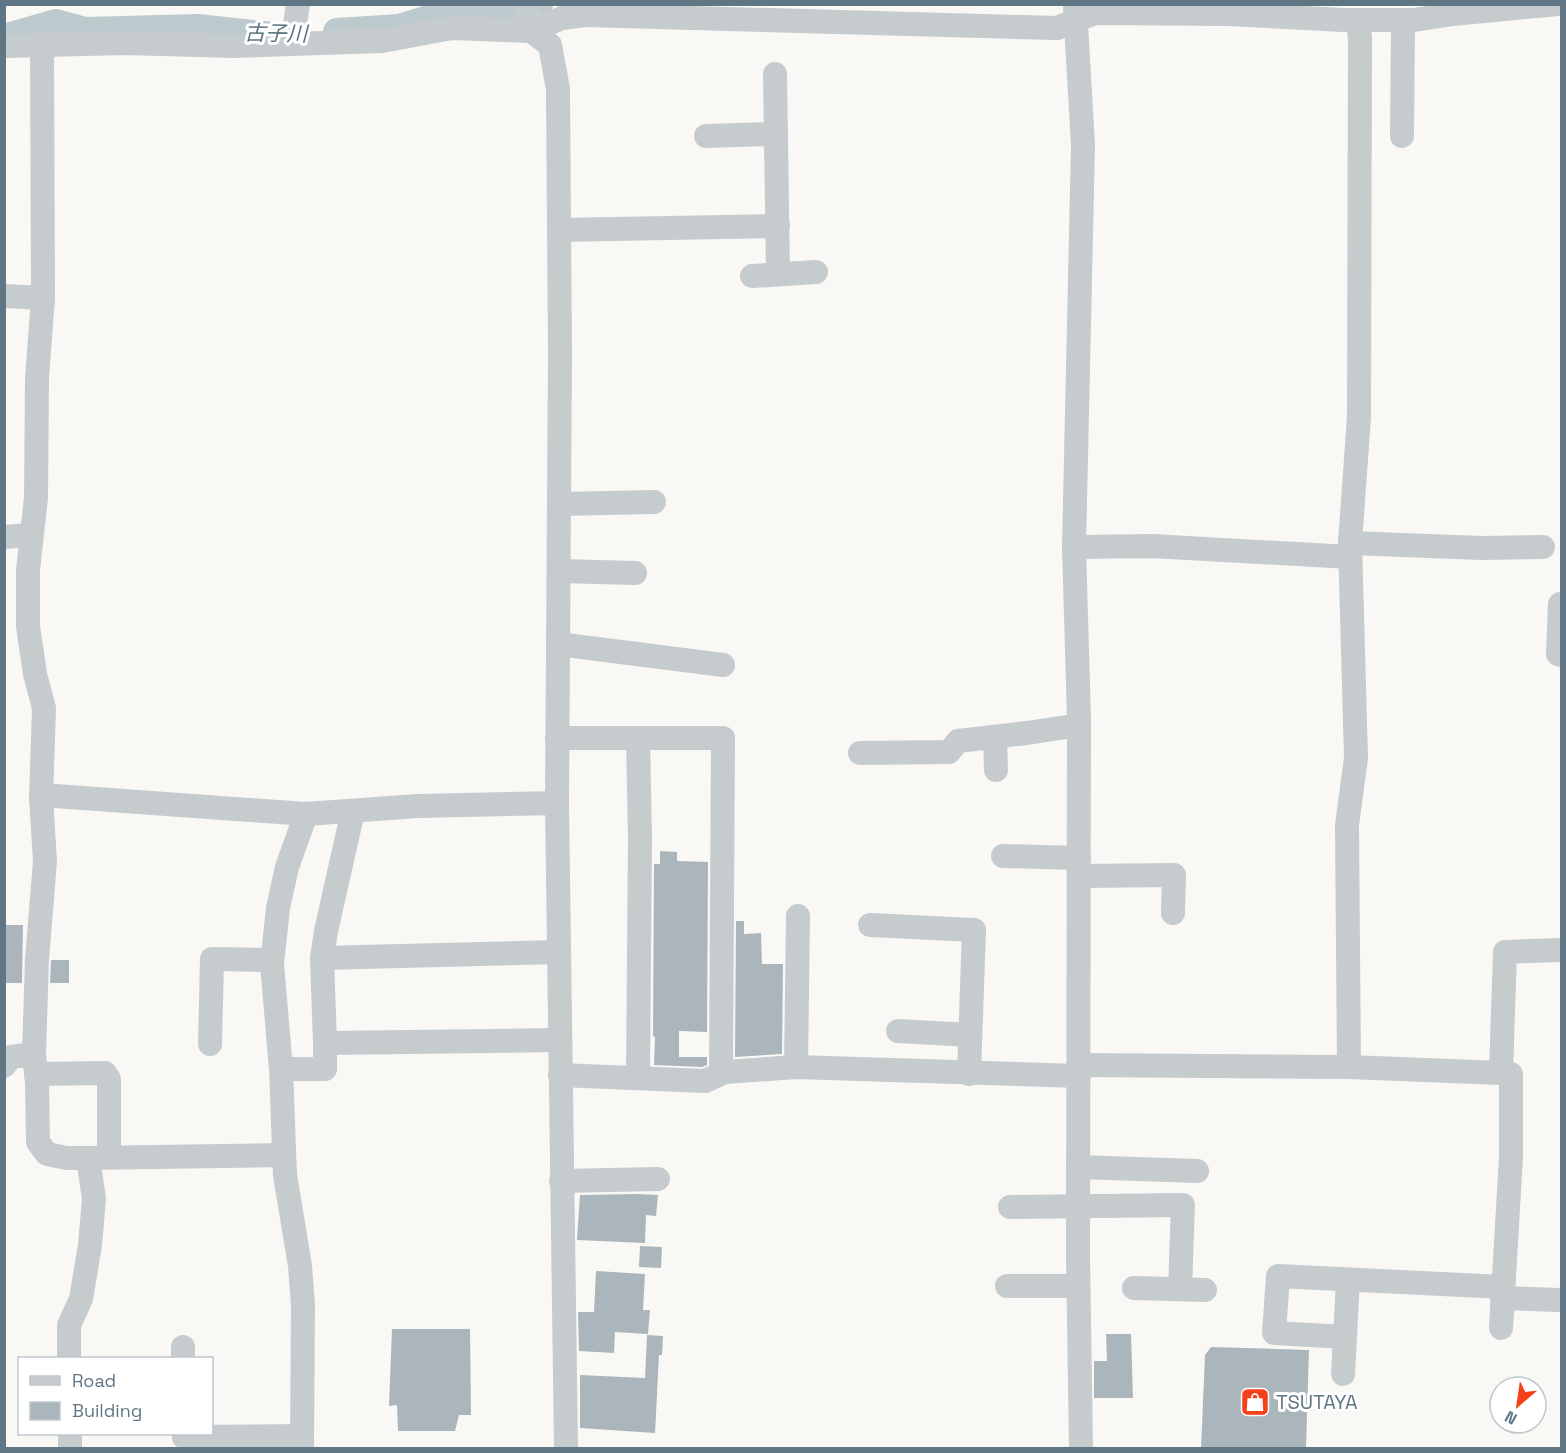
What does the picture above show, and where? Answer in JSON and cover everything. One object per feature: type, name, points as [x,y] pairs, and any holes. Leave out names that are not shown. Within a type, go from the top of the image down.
[{"type":"street","points":[[4,46],[125,44],[233,46],[295,28],[382,40],[452,28],[585,15],[1057,28],[1076,13],[1228,14],[1403,20],[1558,4]]},
{"type":"street","points":[[1076,13],[1083,145],[1074,547],[1079,725],[1080,1449]]},
{"type":"street","points":[[528,20],[550,45],[558,89],[557,803],[566,1449]]},
{"type":"street","points":[[1349,1067],[1347,825],[1356,758],[1350,550],[1359,417],[1360,38],[1358,20]]},
{"type":"street","points":[[1402,136],[1403,20]]},
{"type":"street","points":[[42,46],[43,298],[37,378],[36,498],[28,570],[28,626],[35,674],[44,708],[41,798],[45,861],[37,959],[35,1064],[38,1142],[47,1154],[67,1158],[284,1155]]},
{"type":"street","points":[[775,74],[778,274]]},
{"type":"street","points":[[706,136],[776,134]]},
{"type":"street","points":[[559,230],[778,226]]},
{"type":"street","points":[[752,276],[816,272]]},
{"type":"street","points":[[4,296],[43,298]]},
{"type":"street","points":[[559,504],[654,502]]},
{"type":"street","points":[[4,537],[31,535]]},
{"type":"street","points":[[1074,547],[1152,546],[1350,550],[1544,547]]},
{"type":"street","points":[[559,571],[635,573]]},
{"type":"street","points":[[1562,604],[1560,604],[1558,654],[1562,655]]},
{"type":"street","points":[[558,644],[723,666]]},
{"type":"street","points":[[860,753],[949,752],[958,741],[1079,725]]},
{"type":"street","points":[[995,737],[996,770]]},
{"type":"street","points":[[557,738],[733,738],[721,1073]]},
{"type":"street","points":[[638,738],[640,837],[638,1078]]},
{"type":"street","points":[[41,798],[55,796],[306,814],[418,806],[557,803]]},
{"type":"street","points":[[281,1070],[325,1069],[322,958],[353,811]]},
{"type":"street","points":[[184,1435],[184,1437],[302,1442],[303,1306],[300,1266],[285,1175],[281,1070],[272,960],[278,908],[287,867],[306,814]]},
{"type":"street","points":[[1003,856],[1078,867],[1174,875],[1173,913]]},
{"type":"street","points":[[796,1068],[798,916]]},
{"type":"street","points":[[870,926],[974,930],[969,1074]]},
{"type":"street","points":[[1501,1073],[1505,952],[1562,950]]},
{"type":"street","points":[[322,958],[559,952]]},
{"type":"street","points":[[210,1044],[212,959],[272,960]]},
{"type":"street","points":[[898,1031],[970,1035]]},
{"type":"street","points":[[325,1043],[559,1040]]},
{"type":"street","points":[[4,1066],[11,1057],[35,1064],[105,1073],[109,1079],[98,1157],[90,1245],[81,1299],[69,1325],[69,1357]]},
{"type":"street","points":[[560,1075],[705,1081],[721,1073],[796,1068],[969,1074],[1349,1067],[1511,1074],[1511,1157],[1501,1328]]},
{"type":"street","points":[[1078,1167],[1197,1171]]},
{"type":"street","points":[[561,1181],[658,1179]]},
{"type":"street","points":[[1010,1207],[1183,1205],[1180,1289]]},
{"type":"street","points":[[1345,1337],[1274,1333],[1278,1276],[1503,1293],[1559,1300]]},
{"type":"street","points":[[1343,1374],[1348,1280]]},
{"type":"street","points":[[1007,1286],[1078,1286]]},
{"type":"street","points":[[1134,1288],[1205,1290]]},
{"type":"building","points":[[660,851],[677,852],[677,861],[708,862],[707,1032],[679,1031],[679,1057],[707,1057],[707,1065],[702,1067],[654,1065],[654,864],[660,864]]},
{"type":"building","points":[[736,921],[744,921],[744,934],[761,933],[762,964],[783,964],[782,1054],[735,1057]]},
{"type":"building","points":[[4,925],[23,925],[22,983],[4,983]]},
{"type":"building","points":[[51,960],[69,960],[69,983],[50,983]]},
{"type":"building","points":[[580,1195],[658,1195],[656,1216],[646,1215],[645,1243],[577,1240]]},
{"type":"building","points":[[640,1246],[662,1247],[661,1268],[639,1267]]},
{"type":"building","points":[[596,1271],[645,1274],[643,1310],[650,1310],[648,1334],[615,1332],[614,1353],[579,1351],[578,1312],[594,1312]]},
{"type":"building","points":[[392,1329],[470,1329],[471,1415],[459,1415],[455,1431],[398,1431],[397,1405],[389,1406]]},
{"type":"building","points":[[1106,1334],[1131,1334],[1133,1398],[1094,1398],[1094,1361],[1107,1361]]},
{"type":"building","points":[[647,1335],[663,1336],[662,1355],[659,1355],[655,1433],[580,1428],[580,1375],[645,1378]]},
{"type":"building","name":"TSUTAYA","points":[[1211,1347],[1309,1350],[1306,1449],[1201,1449],[1205,1355]]},
{"type":"waterway","name":"古子川","points":[[337,32],[399,28],[459,10],[491,9],[514,20],[536,11],[539,4]]},
{"type":"waterway","name":"古子川","points":[[4,38],[56,23],[85,31],[197,28],[285,36]]},
{"type":"place","name":"TSUTAYA","points":[[1255,1402]]}]
